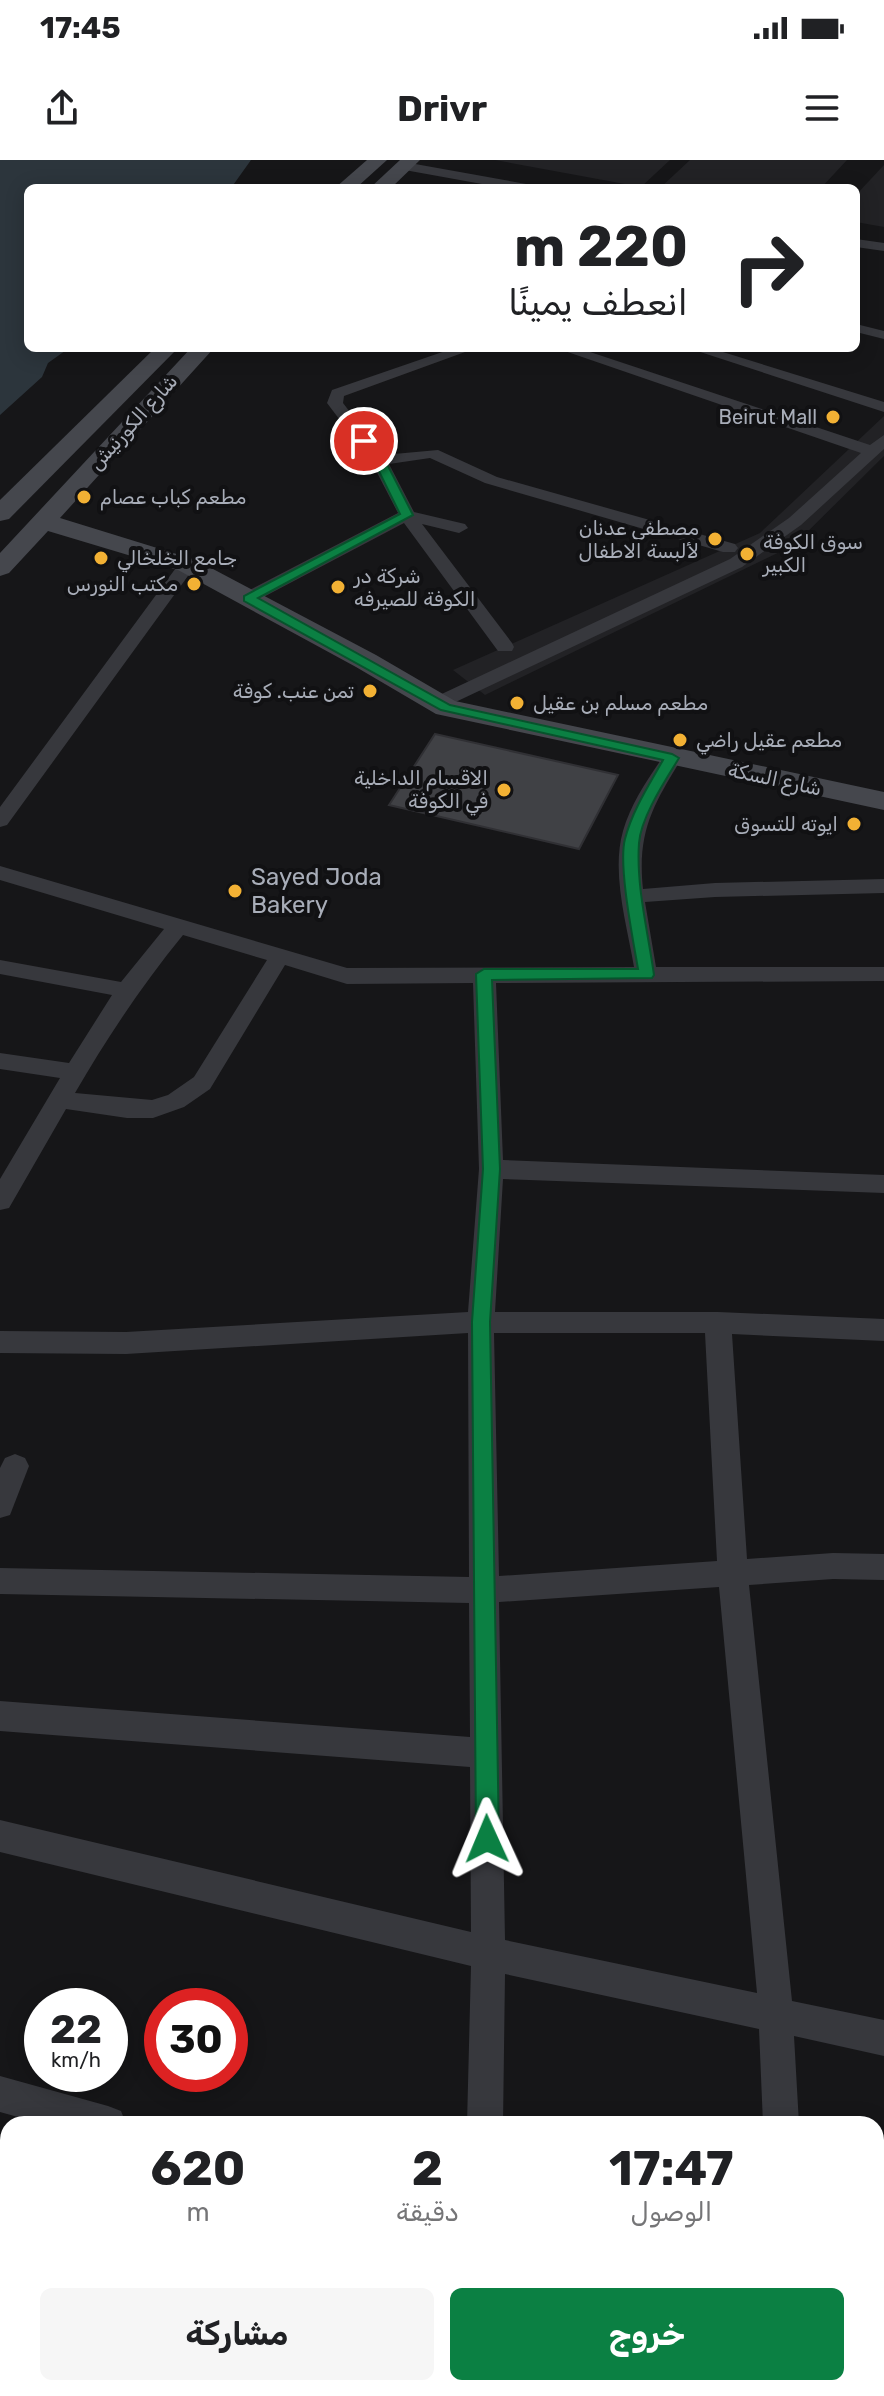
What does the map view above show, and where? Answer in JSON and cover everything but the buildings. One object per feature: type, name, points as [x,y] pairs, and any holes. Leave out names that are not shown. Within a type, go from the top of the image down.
[{"type":"street","points":[[350,184],[378,160]]},
{"type":"street","points":[[384,184],[407,163],[507,184]]},
{"type":"street","points":[[860,244],[884,247]]},
{"type":"street","points":[[860,329],[884,335]]},
{"type":"street","name":"شارع الكورنيش","points":[[0,514],[163,352]]},
{"type":"street","name":"شارع الكورنيش","points":[[0,568],[199,352]]},
{"type":"street","points":[[457,352],[337,393],[335,403],[379,460],[407,515],[505,647]]},
{"type":"street","points":[[438,703],[769,545],[878,446],[576,352]]},
{"type":"street","points":[[708,352],[884,407]]},
{"type":"street","points":[[91,423],[105,429],[128,429]]},
{"type":"street","points":[[72,442],[94,443],[107,451]]},
{"type":"street","points":[[379,460],[432,453],[491,480],[729,548]]},
{"type":"street","points":[[248,598],[407,515],[459,528]]},
{"type":"street","name":"شارع السكة","points":[[43,521],[187,565],[446,708],[884,801]]},
{"type":"street","points":[[0,821],[187,565]]},
{"type":"street","points":[[646,975],[631,841],[649,796],[672,758]]},
{"type":"street","points":[[0,873],[347,976],[884,974]]},
{"type":"street","points":[[635,896],[715,890],[884,886]]},
{"type":"street","points":[[0,1201],[126,991],[178,927]]},
{"type":"street","points":[[61,1100],[127,1109],[153,1109],[176,1101],[202,1083],[280,956]]},
{"type":"street","points":[[0,967],[92,982],[126,991]]},
{"type":"street","points":[[484,974],[491,1169],[481,1322],[488,1953],[485,2116]]},
{"type":"street","points":[[0,1061],[76,1072]]},
{"type":"street","points":[[491,1169],[884,1184]]},
{"type":"street","points":[[0,1342],[126,1343],[481,1322],[718,1323],[884,1330]]},
{"type":"street","points":[[718,1323],[733,1575],[776,2015],[781,2116]]},
{"type":"street","points":[[0,1506],[15,1466]]},
{"type":"street","points":[[0,1581],[483,1590],[833,1566],[884,1567]]},
{"type":"street","points":[[0,1716],[486,1753]]},
{"type":"street","points":[[0,1836],[488,1953],[884,2038]]},
{"type":"street","points":[[0,2094],[79,2116]]},
{"type":"shaded area","points":[[0,160],[251,160],[234,184],[24,184],[24,352],[63,352],[48,363],[42,377],[0,415]]},
{"type":"shaded area","points":[[495,160],[670,160],[644,184],[625,184]]},
{"type":"shaded area","points":[[690,160],[847,160],[825,184],[664,184]]},
{"type":"shaded area","points":[[884,165],[884,227],[860,223],[860,191]]},
{"type":"shaded area","name":"سوق الكوفة الكبير","points":[[884,416],[884,456],[794,545],[485,695],[453,670],[760,533]]},
{"type":"place","name":"Beirut Mall","points":[[833,417]]},
{"type":"place","name":"مطعم كباب عصام","points":[[84,497]]},
{"type":"place","name":"مصطفى عدنان لألبسة الاطفال","points":[[715,539]]},
{"type":"place","name":"سوق الكوفة الكبير","points":[[747,554]]},
{"type":"place","name":"جامع الخلخالي","points":[[101,558]]},
{"type":"place","name":"مكتب النورس","points":[[194,584]]},
{"type":"place","name":"شركة در الكوفة للصيرفه","points":[[338,587]]},
{"type":"place","name":"تمن عنب. كوفة","points":[[370,691]]},
{"type":"place","name":"مطعم مسلم بن عقيل","points":[[517,703]]},
{"type":"place","name":"مطعم عقيل راضي","points":[[680,740]]},
{"type":"place","name":"الاقسام الداخلية في الكوفة","points":[[504,790]]},
{"type":"place","name":"ايوته للتسوق","points":[[854,824]]},
{"type":"place","name":"Sayed Joda Bakery","points":[[235,891]]},
{"type":"route","points":[[364,441],[379,460],[407,515],[248,598],[446,708],[672,758],[649,796],[631,841],[646,975],[484,974],[491,1169],[481,1322],[487,1839]]}]
